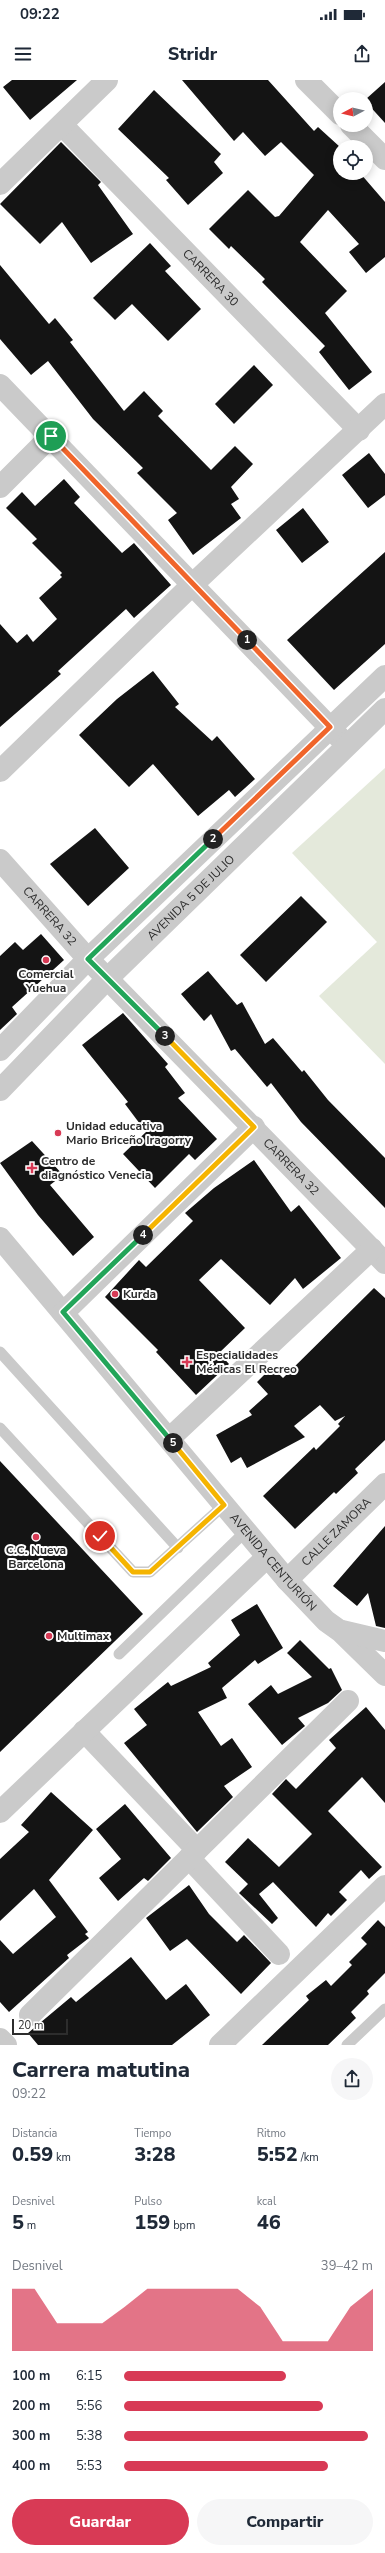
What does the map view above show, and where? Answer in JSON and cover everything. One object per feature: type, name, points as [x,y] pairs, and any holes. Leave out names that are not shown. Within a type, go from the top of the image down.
[{"type":"street","points":[[0,184],[62,125],[88,88],[107,80]]},
{"type":"street","points":[[306,80],[333,107]]},
{"type":"street","name":"CARRERA 30","points":[[62,125],[359,430]]},
{"type":"street","points":[[358,132],[385,159]]},
{"type":"street","points":[[0,385],[51,436],[346,745]]},
{"type":"street","points":[[0,771],[193,584],[385,404]]},
{"type":"street","points":[[0,487],[51,436]]},
{"type":"street","points":[[0,1050],[88,959],[385,676]]},
{"type":"street","name":"AVENIDA 5 DE JULIO","points":[[0,1090],[108,978],[346,745],[385,710]]},
{"type":"street","name":"CARRERA 32","points":[[0,860],[88,959],[254,1127],[378,1256]]},
{"type":"street","points":[[63,1312],[254,1127]]},
{"type":"street","name":"AVENIDA CENTURIÓN","points":[[0,1238],[170,1438],[287,1580],[326,1621],[340,1630],[385,1675]]},
{"type":"street","points":[[170,1438],[378,1256]]},
{"type":"street","name":"CALLE ZAMORA","points":[[287,1580],[385,1484]]},
{"type":"street","points":[[1,1811],[267,1557]]},
{"type":"street","points":[[340,1630],[385,1641]]},
{"type":"street","points":[[30,2015],[348,1701]]},
{"type":"street","points":[[84,1731],[280,1954]]},
{"type":"street","points":[[220,2045],[385,1886]]},
{"type":"street","points":[[0,2039],[6,2045]]},
{"type":"lane","points":[[0,1352],[178,1548]]},
{"type":"lane","points":[[0,1428],[133,1572],[150,1572],[224,1505]]},
{"type":"lane","points":[[120,1654],[246,1531]]},
{"type":"lane","points":[[347,2045],[385,2009]]},
{"type":"shaded area","points":[[385,768],[385,1064],[319,996],[377,942],[292,853]]},
{"type":"building","points":[[12,80],[77,80],[30,120],[3,87]]},
{"type":"building","points":[[182,80],[268,80],[314,131],[318,127],[333,141],[333,180],[366,180],[385,202],[385,257],[366,273],[349,252],[359,244],[328,210],[300,242],[347,291],[325,313],[372,372],[349,390],[319,352],[325,346],[262,282],[265,279],[231,246],[229,249],[209,229],[248,190],[275,217],[279,216],[314,175],[281,142],[265,156],[243,132],[234,141]]},
{"type":"building","points":[[385,82],[385,123],[373,110],[373,93]]},
{"type":"building","points":[[154,90],[221,154],[214,162],[223,173],[188,205],[166,180],[169,178],[118,129]]},
{"type":"building","points":[[61,142],[101,182],[98,185],[133,234],[91,263],[62,222],[40,244],[0,204]]},
{"type":"building","points":[[150,243],[171,266],[165,271],[201,309],[168,341],[132,304],[115,320],[93,298]]},
{"type":"building","points":[[0,265],[49,324],[55,318],[73,340],[70,342],[124,411],[144,391],[163,411],[158,416],[211,470],[235,446],[253,464],[231,487],[239,499],[231,504],[241,518],[193,555],[168,520],[177,513],[137,473],[143,468],[93,419],[48,361],[31,375],[0,339]]},
{"type":"building","points":[[254,365],[273,385],[234,424],[215,404]]},
{"type":"building","points":[[369,453],[385,474],[385,495],[368,508],[342,475]]},
{"type":"building","points":[[64,479],[80,497],[74,503],[122,553],[134,543],[171,585],[134,618],[126,609],[58,671],[61,674],[0,727],[0,624],[17,643],[27,634],[33,642],[57,619],[39,598],[62,577],[60,575],[62,573],[32,543],[37,539],[6,508],[22,492],[35,506]]},
{"type":"building","points":[[303,508],[329,542],[302,563],[276,530]]},
{"type":"building","points":[[385,552],[385,644],[334,690],[287,640]]},
{"type":"building","points":[[153,671],[179,704],[175,707],[212,741],[217,736],[255,779],[235,797],[229,790],[198,816],[153,764],[129,787],[79,735],[117,699]]},
{"type":"building","points":[[95,828],[129,868],[88,906],[50,864]]},
{"type":"building","points":[[301,896],[327,922],[266,982],[240,955]]},
{"type":"building","points":[[41,934],[64,960],[12,1007],[17,1014],[0,1030],[0,956],[15,942],[23,950]]},
{"type":"building","points":[[208,971],[237,1005],[242,1002],[265,1044],[273,1038],[302,1072],[304,1070],[328,1100],[385,1158],[385,1208],[301,1122],[271,1083],[267,1087],[235,1049],[231,1051],[211,1014],[204,1021],[181,994]]},
{"type":"building","points":[[123,1013],[168,1064],[165,1067],[185,1093],[178,1098],[217,1139],[195,1160],[189,1154],[155,1188],[123,1154],[146,1132],[125,1104],[128,1102],[82,1045]]},
{"type":"building","points":[[32,1141],[63,1175],[50,1185],[94,1237],[73,1256],[38,1215],[0,1163]]},
{"type":"building","points":[[254,1160],[291,1212],[299,1205],[341,1258],[303,1289],[295,1278],[270,1305],[221,1259],[199,1280],[245,1328],[219,1353],[229,1364],[196,1395],[156,1352],[158,1350],[105,1297],[139,1260],[146,1267],[193,1221],[185,1213],[214,1188]]},
{"type":"building","points":[[374,1288],[385,1298],[385,1440],[355,1469],[358,1473],[336,1494],[334,1492],[295,1529],[263,1496],[314,1447],[316,1450],[340,1426],[338,1424],[345,1416],[335,1421],[320,1405],[294,1426],[305,1437],[247,1468],[241,1457],[231,1463],[216,1435],[252,1415],[249,1411],[268,1394],[257,1382],[272,1367],[283,1378]]},
{"type":"building","name":"C.C. Nueva Barcelona","points":[[0,1461],[143,1614],[0,1752]]},
{"type":"building","points":[[385,1526],[385,1628],[376,1626],[368,1593],[357,1606],[333,1586]]},
{"type":"building","points":[[257,1604],[283,1648],[258,1664],[255,1660],[222,1688],[227,1698],[198,1712],[221,1746],[232,1738],[252,1767],[224,1786],[233,1797],[197,1832],[124,1743],[147,1725],[134,1709],[168,1682],[171,1686],[211,1667],[208,1663],[240,1635],[231,1620]]},
{"type":"building","points":[[300,1640],[329,1669],[331,1668],[342,1690],[328,1703],[298,1718],[305,1726],[282,1745],[248,1704],[271,1685],[278,1694],[312,1677],[287,1653]]},
{"type":"building","points":[[366,1707],[385,1730],[385,1803],[362,1777],[328,1811],[382,1867],[369,1879],[361,1870],[339,1892],[347,1900],[331,1916],[328,1913],[316,1927],[273,1882],[259,1894],[278,1918],[272,1924],[239,1893],[248,1884],[225,1862],[248,1838],[279,1867],[312,1834],[272,1794],[286,1779],[296,1789],[336,1748],[329,1740]]},
{"type":"building","points":[[51,1792],[93,1830],[49,1880],[88,1932],[85,1934],[89,1938],[67,1955],[69,1958],[9,2012],[0,2002],[0,1940],[13,1954],[56,1917],[34,1889],[0,1921],[0,1859],[29,1832],[21,1825]]},
{"type":"building","points":[[125,1804],[171,1858],[148,1881],[144,1878],[118,1901],[99,1878],[121,1859],[96,1829]]},
{"type":"building","points":[[189,1885],[209,1914],[237,1942],[244,1935],[271,1963],[241,1994],[187,1939],[170,1951],[146,1918]]},
{"type":"building","points":[[378,1920],[385,1927],[385,1973],[367,1991],[369,1994],[351,2012],[356,2018],[328,2045],[262,2045],[309,2000],[306,1996],[326,1980],[331,1986],[352,1965],[349,1962],[367,1944],[361,1938]]},
{"type":"building","points":[[131,1957],[166,2000],[186,1984],[210,2015],[172,2045],[38,2045],[28,2033],[71,1997],[76,2002]]},
{"type":"place","name":"Comercial Yuehua","points":[[46,960]]},
{"type":"place","name":"Unidad educativa Mario Briceño Iragorry","points":[[58,1133]]},
{"type":"place","name":"Centro de diagnóstico Venecia","points":[[32,1168]]},
{"type":"place","name":"Kurda","points":[[115,1294]]},
{"type":"place","name":"Especialidades Médicas El Recreo","points":[[187,1362]]},
{"type":"place","name":"C.C. Nueva Barcelona","points":[[36,1537]]},
{"type":"place","name":"Multimax","points":[[49,1636]]},
{"type":"route","points":[[51,436],[330,727],[88,959],[254,1127],[63,1312],[170,1438],[224,1505],[150,1572],[143,1574],[133,1572],[100,1536]]}]
